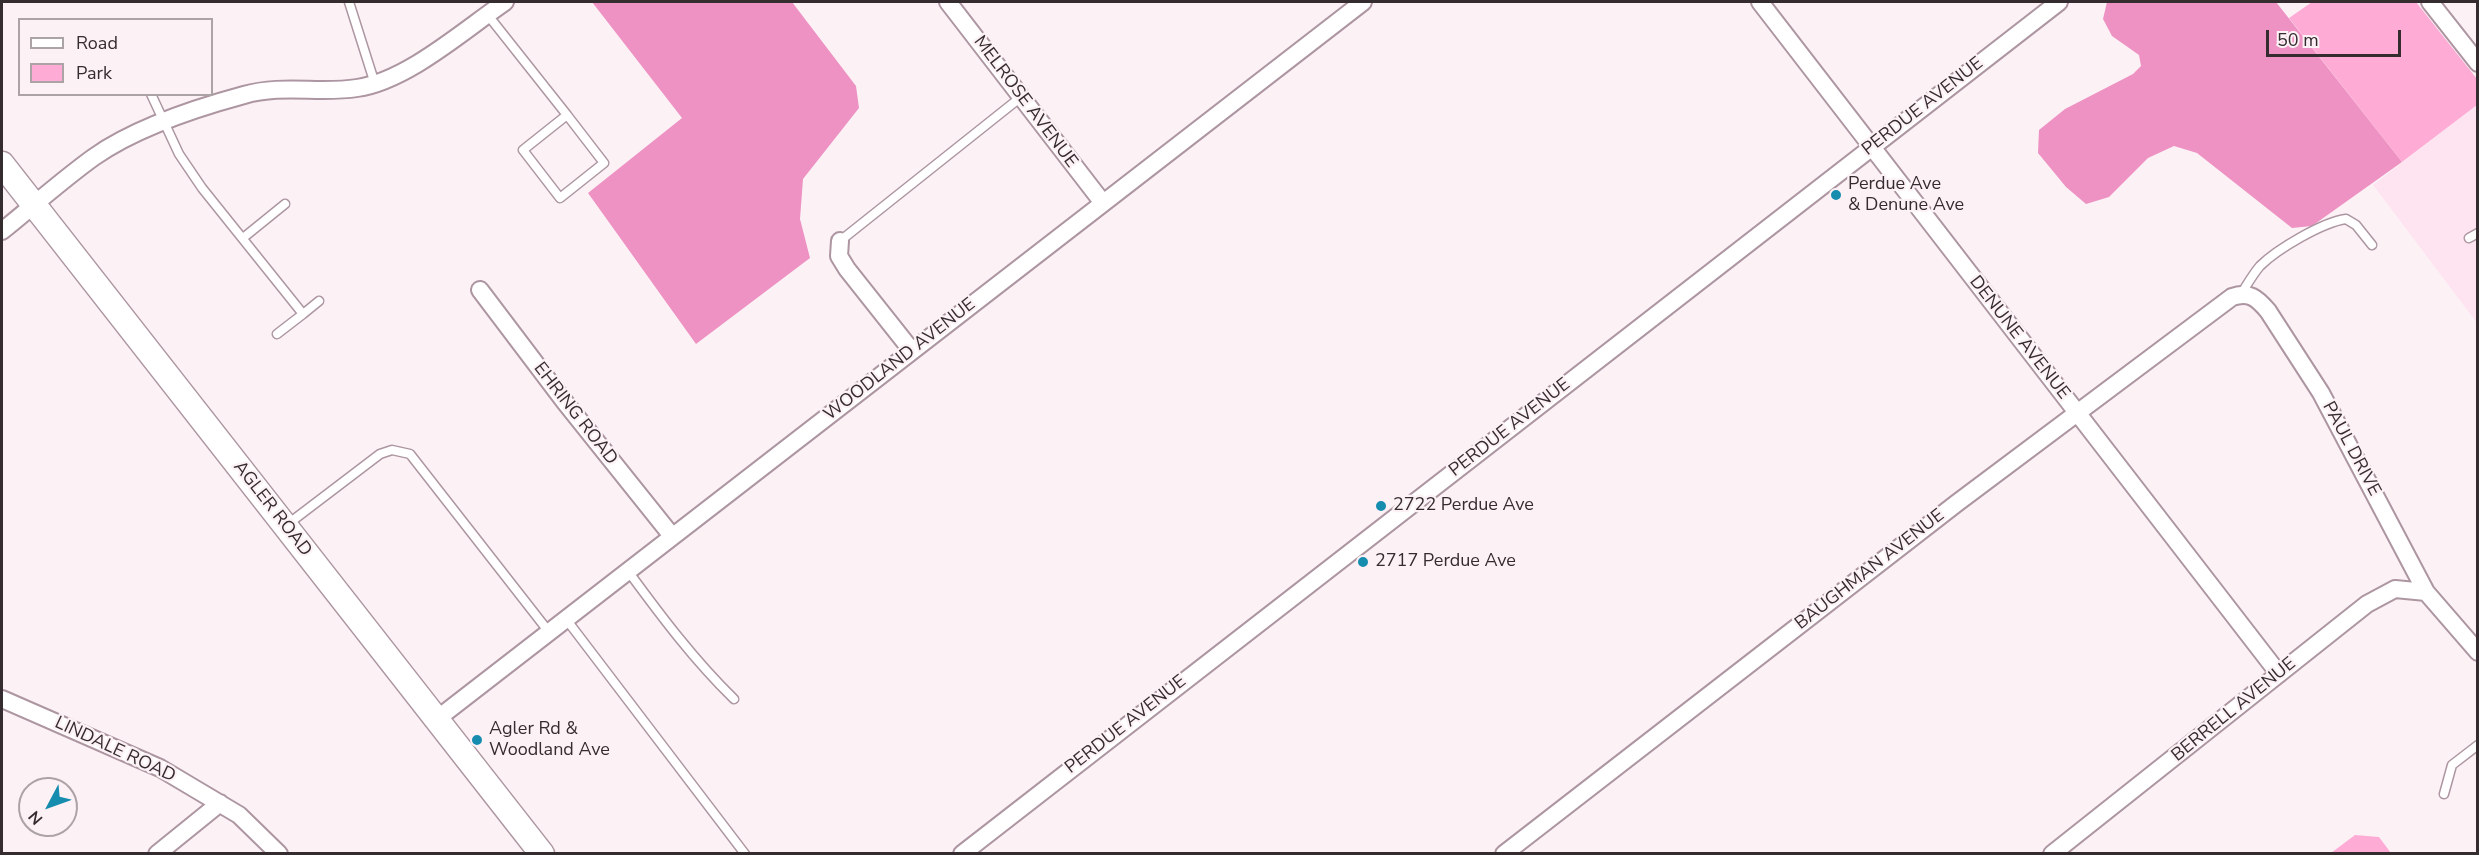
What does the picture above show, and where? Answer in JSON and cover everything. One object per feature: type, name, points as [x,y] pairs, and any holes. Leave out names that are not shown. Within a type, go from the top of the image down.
[{"type":"main road","name":"AGLER ROAD","points":[[2,164],[541,853]]},
{"type":"street","points":[[2,231],[94,157],[128,137],[246,94],[279,88],[316,91],[357,89],[375,85],[401,74],[505,2]]},
{"type":"street","name":"MELROSE AVENUE","points":[[948,2],[1102,203]]},
{"type":"street","name":"WOODLAND AVENUE","points":[[437,719],[1363,2]]},
{"type":"street","name":"DENUNE AVENUE","points":[[1760,2],[2279,674]]},
{"type":"street","name":"PERDUE AVENUE","points":[[962,854],[2059,2]]},
{"type":"street","points":[[2430,2],[2478,63]]},
{"type":"street","points":[[840,241],[839,256],[847,269],[912,351]]},
{"type":"street","name":"EHRING ROAD","points":[[480,290],[564,401],[672,536]]},
{"type":"street","name":"BAUGHMAN AVENUE","points":[[1504,854],[1947,510],[2232,297],[2241,294]]},
{"type":"street","name":"PAUL DRIVE","points":[[2241,294],[2258,299],[2268,311],[2320,393],[2426,592]]},
{"type":"street","name":"BERRELL AVENUE","points":[[2052,854],[2367,604],[2395,589],[2426,592]]},
{"type":"street","points":[[2426,592],[2478,652]]},
{"type":"street","name":"LINDALE ROAD","points":[[2,699],[160,768],[239,815],[279,854]]},
{"type":"street","points":[[157,854],[220,803]]},
{"type":"lane","points":[[349,2],[375,85]]},
{"type":"lane","points":[[487,14],[567,115],[604,163],[560,198],[522,150],[567,115]]},
{"type":"lane","points":[[152,96],[179,154],[202,188],[303,314]]},
{"type":"lane","points":[[840,241],[1021,97]]},
{"type":"lane","points":[[243,238],[285,204]]},
{"type":"lane","name":"BAUGHMAN AVENUE","points":[[2241,294],[2260,266],[2331,221],[2346,219],[2356,225],[2372,245]]},
{"type":"lane","points":[[2469,238],[2478,233]]},
{"type":"lane","points":[[277,333],[320,301]]},
{"type":"lane","points":[[285,526],[380,454],[392,450],[410,454],[549,632]]},
{"type":"lane","points":[[628,571],[688,649],[734,699]]},
{"type":"lane","points":[[566,619],[745,854]]},
{"type":"lane","points":[[2444,794],[2452,765],[2478,745]]},
{"type":"shaded area","points":[[592,2],[792,2],[856,86],[859,108],[803,179],[800,219],[810,258],[696,344],[588,193],[682,118]]},
{"type":"shaded area","points":[[2107,2],[2276,2],[2402,162],[2312,226],[2292,228],[2197,153],[2174,146],[2148,158],[2109,197],[2086,204],[2066,187],[2038,153],[2039,130],[2065,109],[2133,74],[2141,66],[2139,55],[2112,36],[2103,19]]},
{"type":"shaded area","points":[[2477,105],[2477,323],[2373,185]]},
{"type":"green space","points":[[2312,2],[2416,2],[2477,79],[2477,105],[2402,162],[2289,18]]},
{"type":"green space","points":[[2355,835],[2379,837],[2391,853],[2331,853]]},
{"type":"place","name":"Perdue Ave & Denune Ave","points":[[1836,195]]},
{"type":"place","name":"2722 Perdue Ave","points":[[1381,506]]},
{"type":"place","name":"2717 Perdue Ave","points":[[1363,562]]},
{"type":"place","name":"Agler Rd & Woodland Ave","points":[[477,740]]}]
